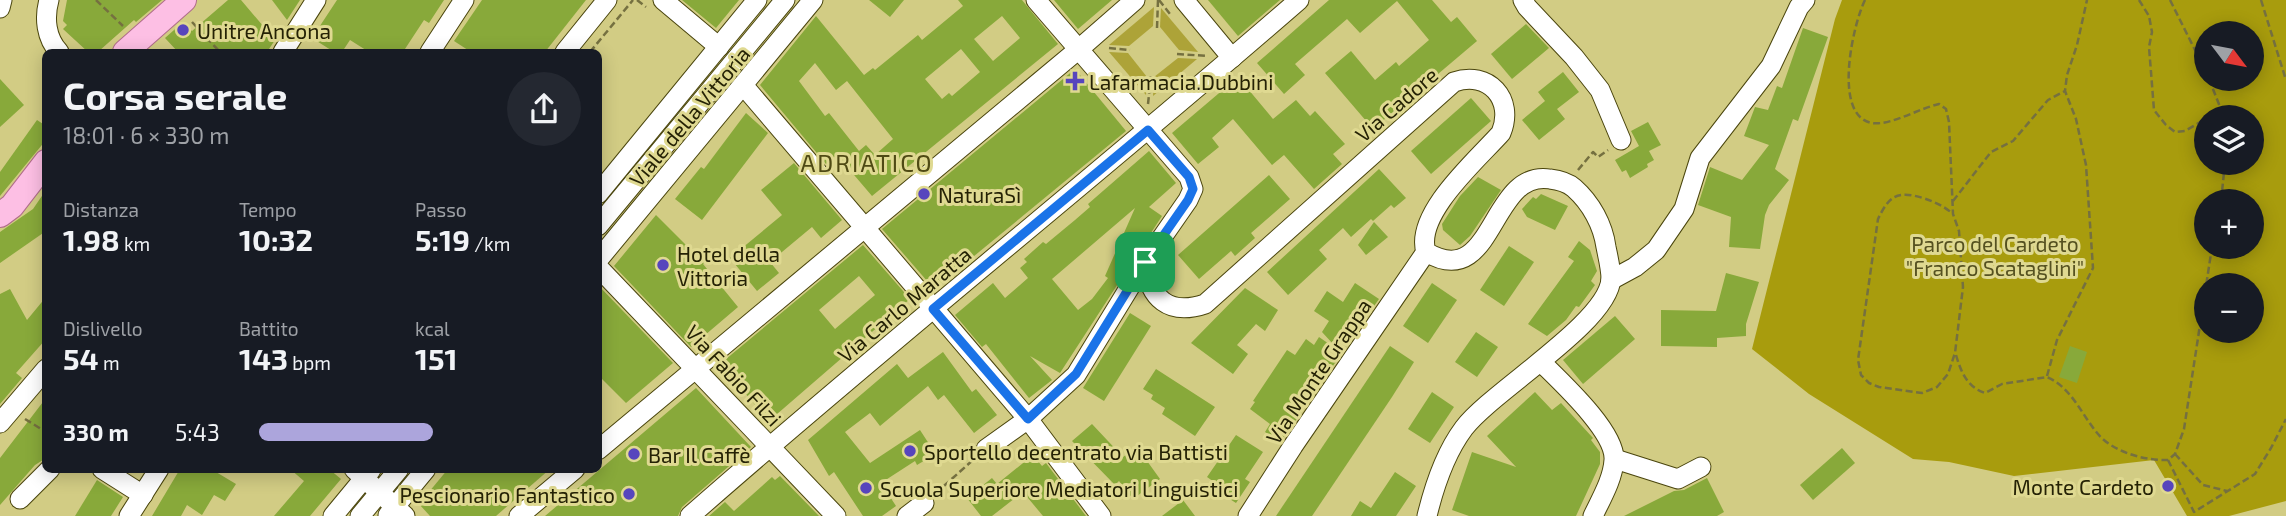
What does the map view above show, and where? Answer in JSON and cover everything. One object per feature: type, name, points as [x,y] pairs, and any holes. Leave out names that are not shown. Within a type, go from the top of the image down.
[{"type":"main road","points":[[129,49],[187,10]]},
{"type":"main road","points":[[0,215],[12,206],[42,167]]},
{"type":"street","points":[[0,8],[2,0]]},
{"type":"street","points":[[49,0],[46,12],[48,30],[58,49]]},
{"type":"street","points":[[284,49],[316,0]]},
{"type":"street","points":[[432,49],[464,0]]},
{"type":"street","points":[[567,49],[607,0]]},
{"type":"street","points":[[663,0],[719,47]]},
{"type":"street","name":"Viale della Vittoria","points":[[602,189],[757,0]]},
{"type":"street","name":"Viale della Vittoria","points":[[602,221],[786,0]]},
{"type":"street","name":"Viale della Vittoria","points":[[602,255],[813,0]]},
{"type":"street","points":[[986,449],[1028,419],[1076,374],[1193,189],[1189,177],[1036,0]]},
{"type":"street","points":[[602,447],[1135,0]]},
{"type":"street","points":[[1184,0],[1232,58],[1298,0]]},
{"type":"street","points":[[1523,0],[1600,90],[1621,140]]},
{"type":"street","points":[[1611,280],[1635,267],[1656,250],[1684,209],[1700,158],[1772,66],[1798,6],[1805,0]]},
{"type":"street","name":"Via Carlo Maratta","points":[[690,516],[1232,58]]},
{"type":"street","name":"Via Cadore","points":[[1145,262],[1150,286],[1167,304],[1177,309],[1189,309],[1205,304],[1454,82],[1463,79],[1476,80],[1487,84],[1503,99],[1506,121],[1501,133],[1433,212],[1424,233],[1423,244],[1426,252]]},
{"type":"street","points":[[743,85],[1028,419],[1101,516]]},
{"type":"street","points":[[1426,252],[1450,262],[1468,256],[1513,193],[1531,180],[1545,178],[1567,182],[1594,213],[1605,236],[1611,280],[1597,309],[1541,362],[1464,427],[1451,447],[1427,516]]},
{"type":"street","name":"Via Monte Grappa","points":[[1248,516],[1426,252]]},
{"type":"street","name":"Via Fabio Filzi","points":[[602,271],[836,516]]},
{"type":"street","points":[[1541,362],[1584,404],[1612,446],[1615,458],[1593,516]]},
{"type":"street","points":[[9,419],[42,374]]},
{"type":"street","points":[[1615,458],[1678,479],[1702,467]]},
{"type":"street","points":[[20,499],[46,473]]},
{"type":"street","points":[[108,473],[143,495]]},
{"type":"street","points":[[129,516],[157,473]]},
{"type":"street","points":[[333,516],[363,473]]},
{"type":"street","points":[[365,473],[396,513],[423,473]]},
{"type":"street","points":[[360,516],[396,473]]},
{"type":"street","points":[[519,516],[570,473]]},
{"type":"street","points":[[907,516],[923,503]]},
{"type":"path","points":[[96,0],[123,27]]},
{"type":"path","points":[[592,49],[633,0]]},
{"type":"path","points":[[1157,28],[1158,0]]},
{"type":"path","points":[[1865,0],[1853,38],[1849,87],[1852,103],[1859,117],[1871,123],[1883,123],[1939,104],[1946,109],[1949,122],[1953,214],[1959,231],[1963,287],[1955,353],[1948,374],[1937,387],[1922,393],[1869,383],[1861,375],[1858,360],[1878,219],[1885,205],[1893,197],[1905,193],[1942,204],[1953,214]]},
{"type":"path","points":[[2047,377],[2061,331],[2093,268],[2086,165],[2076,119],[2065,91],[2087,0]]},
{"type":"path","points":[[2139,0],[2148,16],[2152,32],[2148,47],[2154,110],[2165,125],[2175,132],[2194,126]]},
{"type":"path","points":[[2170,0],[2194,49]]},
{"type":"path","points":[[2261,0],[2286,80]]},
{"type":"path","points":[[187,10],[218,49]]},
{"type":"path","points":[[1196,64],[1206,56]]},
{"type":"path","points":[[1953,201],[1990,152],[2013,141],[2048,100],[2065,91]]},
{"type":"path","points":[[1140,95],[1148,104],[1158,96]]},
{"type":"path","points":[[1567,182],[1593,152],[1598,157],[1621,140]]},
{"type":"path","points":[[2168,460],[2175,454],[2184,429],[2210,259]]},
{"type":"path","points":[[1955,353],[1962,375],[1977,390],[1985,393],[2002,384],[2047,377],[2075,400],[2102,439],[2132,454],[2168,460]]},
{"type":"path","points":[[9,419],[42,431]]},
{"type":"path","points":[[2168,460],[2194,512],[2255,474],[2286,419]]},
{"type":"path","points":[[923,503],[986,449]]},
{"type":"path","points":[[2175,454],[2203,485],[2227,491]]},
{"type":"shaded area","points":[[1154,7],[1153,26],[1129,46],[1109,45]]},
{"type":"shaded area","points":[[1161,8],[1198,52],[1179,50],[1160,27]]},
{"type":"shaded area","points":[[1109,52],[1128,53],[1147,77],[1146,95]]},
{"type":"shaded area","points":[[1178,58],[1197,59],[1153,96],[1154,77]]},
{"type":"green space","name":"Parco del Cardeto \"Franco Scataglini\"","points":[[1842,0],[2286,0],[2286,501],[2229,516],[2187,516],[2154,460],[2014,476],[1949,462],[1913,459],[1809,394],[1752,349]]},
{"type":"building","points":[[67,0],[162,0],[101,49],[85,49],[63,29],[67,25],[63,21]]},
{"type":"building","points":[[228,0],[241,0],[275,40],[269,49],[175,49],[165,38],[183,22],[192,31]]},
{"type":"building","points":[[272,0],[300,0],[287,20]]},
{"type":"building","points":[[337,0],[444,0],[429,23],[424,20],[405,49],[364,49],[350,40],[344,49],[329,49],[312,38]]},
{"type":"building","points":[[482,0],[586,0],[547,49],[466,49],[454,41]]},
{"type":"building","points":[[682,0],[739,0],[716,28]]},
{"type":"building","points":[[869,0],[904,0],[890,17]]},
{"type":"building","points":[[958,0],[1022,0],[1058,44],[872,196],[837,155],[826,164],[760,85],[816,16],[864,75],[873,68],[875,70],[918,35],[922,40],[963,6]],"holes":[[[1002,16],[1020,38],[993,61],[974,39]],[[961,49],[980,72],[952,96],[949,93],[942,99],[925,79]],[[815,63],[836,90],[847,81],[893,139],[875,155],[866,145],[859,151],[829,113],[825,116],[799,81]]]},
{"type":"building","points":[[1054,0],[1112,0],[1078,29]]},
{"type":"building","points":[[1208,0],[1280,0],[1238,36]]},
{"type":"building","points":[[1329,0],[1432,0],[1451,22],[1457,17],[1477,41],[1373,129],[1325,73],[1351,51],[1375,80],[1396,62],[1399,66],[1429,40],[1397,1],[1360,33],[1347,19],[1295,64],[1305,75],[1284,94],[1257,63]]},
{"type":"building","points":[[1526,24],[1549,48],[1512,79],[1491,54]]},
{"type":"building","points":[[1803,28],[1828,37],[1798,121],[1793,119],[1775,169],[1789,180],[1769,205],[1760,249],[1729,247],[1731,217],[1698,205],[1710,167],[1742,180],[1769,145],[1744,136],[1755,107],[1768,110],[1777,86],[1782,88]]},
{"type":"building","points":[[1075,69],[1126,131],[934,289],[882,229]]},
{"type":"building","points":[[1563,72],[1579,92],[1557,109],[1565,119],[1539,140],[1522,120],[1545,101],[1538,92]]},
{"type":"building","points":[[1238,77],[1273,119],[1296,100],[1310,116],[1315,111],[1345,144],[1333,154],[1342,164],[1314,189],[1284,155],[1272,165],[1233,119],[1212,138],[1219,147],[1198,164],[1172,133]]},
{"type":"building","points":[[0,79],[24,105],[0,127]]},
{"type":"building","points":[[1471,98],[1491,121],[1431,174],[1411,151]]},
{"type":"building","points":[[746,113],[768,133],[702,220],[675,199],[701,167],[704,169]]},
{"type":"building","points":[[37,120],[42,123],[42,145],[0,196],[0,172]]},
{"type":"building","points":[[1648,122],[1661,145],[1649,151],[1654,160],[1647,164],[1648,167],[1630,178],[1626,170],[1622,172],[1615,160],[1639,146],[1631,131]]},
{"type":"building","points":[[1149,151],[1176,183],[1149,207],[1162,216],[1060,373],[1030,356],[1052,380],[1029,398],[986,344],[982,347],[955,315],[993,283],[1005,298],[1028,278],[1020,268],[1027,262],[1024,259],[1075,220],[1090,207],[1088,204]],"holes":[[[1135,208],[1105,276],[1108,278],[1092,299],[1078,310],[1052,279]]]},
{"type":"building","points":[[794,163],[842,220],[821,238],[812,227],[770,262],[779,273],[757,291],[730,258],[782,215],[761,190]]},
{"type":"building","points":[[1379,169],[1406,198],[1394,208],[1391,205],[1373,221],[1371,219],[1351,237],[1343,228],[1319,250],[1327,259],[1288,295],[1267,272]]},
{"type":"building","points":[[1269,175],[1290,199],[1251,233],[1255,238],[1235,256],[1231,251],[1199,279],[1178,255]]},
{"type":"building","points":[[1478,177],[1501,190],[1470,236],[1460,245],[1443,230],[1442,224],[1460,196]]},
{"type":"building","points":[[1541,194],[1568,206],[1555,230],[1527,217],[1522,209],[1533,197],[1536,199]]},
{"type":"building","points":[[42,196],[42,234],[0,263],[0,232],[33,209]]},
{"type":"building","points":[[656,215],[704,263],[738,307],[691,347],[614,266]]},
{"type":"building","points":[[1374,222],[1388,237],[1366,255],[1358,245]]},
{"type":"building","points":[[1579,241],[1590,250],[1597,271],[1591,281],[1595,285],[1579,307],[1576,306],[1566,320],[1547,336],[1528,324],[1574,261],[1568,257]]},
{"type":"building","points":[[863,245],[910,299],[769,421],[720,364]],"holes":[[[859,276],[875,295],[835,329],[819,310]]]},
{"type":"building","points":[[1509,246],[1534,262],[1504,306],[1480,290]]},
{"type":"building","points":[[1726,273],[1759,282],[1746,324],[1746,336],[1717,338],[1717,347],[1661,346],[1661,310],[1716,311]]},
{"type":"building","points":[[1355,283],[1379,299],[1357,330],[1350,336],[1343,332],[1333,344],[1322,332],[1329,321],[1314,311],[1327,291],[1343,302]]},
{"type":"building","points":[[1432,283],[1457,300],[1428,343],[1403,326]]},
{"type":"building","points":[[1245,288],[1278,310],[1265,331],[1256,324],[1237,345],[1248,354],[1233,374],[1191,343]]},
{"type":"building","points":[[10,289],[27,320],[42,302],[42,344],[16,373],[22,378],[0,404],[0,294]]},
{"type":"building","points":[[602,289],[673,363],[626,403],[602,379]]},
{"type":"building","points":[[1130,313],[1151,326],[1104,401],[1083,388]]},
{"type":"building","points":[[1615,316],[1635,339],[1583,384],[1563,360]]},
{"type":"building","points":[[1476,332],[1498,347],[1477,377],[1455,362]]},
{"type":"building","points":[[1319,337],[1332,346],[1326,353],[1337,360],[1281,442],[1265,432],[1270,424],[1250,409],[1287,350],[1295,355],[1306,339],[1314,345]]},
{"type":"building","points":[[1390,346],[1414,362],[1392,397],[1312,516],[1276,516]]},
{"type":"building","points":[[2070,346],[2087,352],[2077,383],[2059,377]]},
{"type":"building","points":[[943,352],[972,392],[976,389],[997,415],[974,433],[944,395],[938,400],[928,386],[880,426],[870,413],[845,432],[870,463],[920,430],[933,450],[930,452],[932,456],[917,465],[915,461],[881,483],[896,506],[882,516],[863,516],[834,472],[829,476],[808,440],[897,364],[908,378]]},
{"type":"building","points":[[1156,369],[1215,407],[1195,436],[1162,414],[1165,408],[1151,399],[1153,395],[1143,389]]},
{"type":"building","points":[[696,388],[751,447],[682,507],[678,516],[545,516],[596,473],[602,473],[602,468]]},
{"type":"building","points":[[1432,392],[1454,407],[1430,443],[1408,429]]},
{"type":"building","points":[[1535,392],[1552,410],[1561,403],[1593,438],[1591,440],[1600,452],[1600,464],[1576,516],[1469,516],[1452,510],[1472,452],[1516,467],[1487,436]]},
{"type":"building","points":[[42,403],[42,461],[0,505],[0,458]]},
{"type":"building","points":[[1092,424],[1123,457],[1137,447],[1160,479],[1133,499],[1119,481],[1115,485],[1072,441]]},
{"type":"building","points":[[1236,435],[1263,452],[1245,479],[1250,482],[1236,503],[1214,489],[1217,484],[1207,477]]},
{"type":"building","points":[[1842,448],[1855,463],[1813,500],[1800,485]]},
{"type":"building","points":[[1033,455],[1042,466],[1046,463],[1086,516],[1043,516],[1023,492],[992,516],[981,516],[967,498],[992,478],[997,484]]},
{"type":"building","points":[[1395,472],[1416,486],[1396,516],[1351,516],[1360,501],[1371,508]]},
{"type":"building","points":[[178,473],[218,473],[236,484],[225,501],[214,495],[202,515],[187,505],[181,516],[152,516]]},
{"type":"building","points":[[295,473],[334,473],[341,479],[310,516],[274,516],[304,481]]},
{"type":"building","points":[[445,473],[545,473],[496,516],[430,516],[419,504]]},
{"type":"building","points":[[780,476],[819,516],[709,516],[725,502],[734,511],[772,477],[775,480]]},
{"type":"building","points":[[1707,478],[1724,512],[1717,516],[1624,516],[1674,491],[1684,490]]},
{"type":"building","points":[[97,480],[123,497],[111,516],[75,516]]},
{"type":"building","points":[[1183,500],[1195,516],[1162,516]]},
{"type":"place","name":"Unitre Ancona","points":[[183,30]]},
{"type":"place","name":"Lafarmacia.Dubbini","points":[[1075,81]]},
{"type":"place","name":"NaturaSì","points":[[924,194]]},
{"type":"place","name":"Hotel della Vittoria","points":[[663,265]]},
{"type":"place","name":"Sportello decentrato via Battisti","points":[[910,451]]},
{"type":"place","name":"Bar Il Caffè","points":[[634,454]]},
{"type":"place","name":"Monte Cardeto","points":[[2168,486]]},
{"type":"place","name":"Scuola Superiore Mediatori Linguistici","points":[[866,488]]},
{"type":"place","name":"Pescionario Fantastico","points":[[629,494]]},
{"type":"district","name":"ADRIATICO","points":[[867,162]]},
{"type":"route","points":[[1148,130],[1189,177],[1193,189],[1145,262],[1076,374],[1028,419],[933,309],[1148,130]]}]
